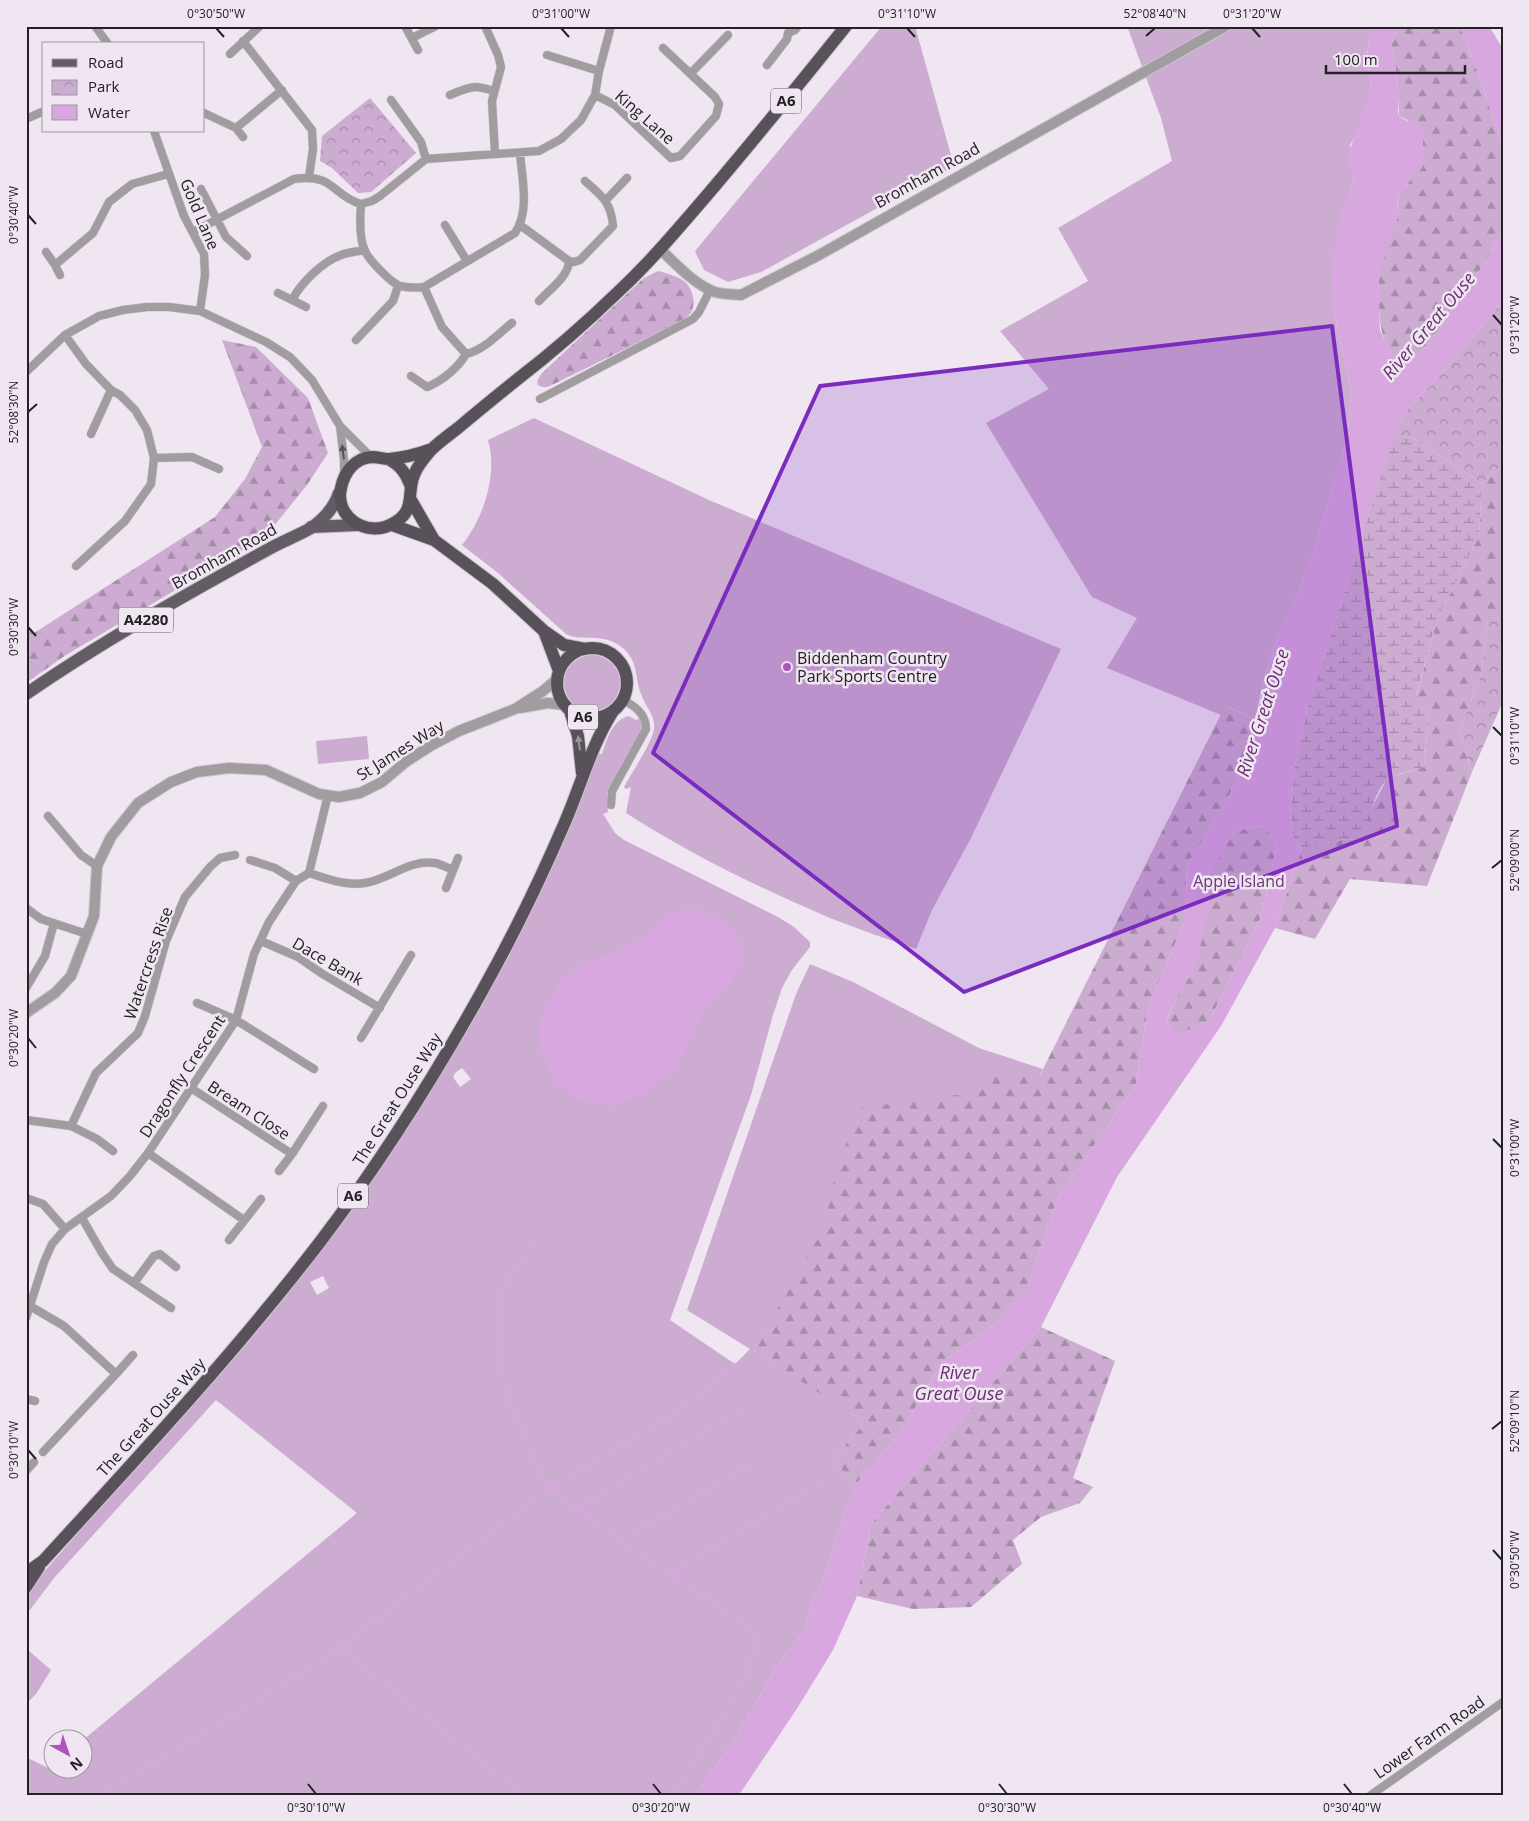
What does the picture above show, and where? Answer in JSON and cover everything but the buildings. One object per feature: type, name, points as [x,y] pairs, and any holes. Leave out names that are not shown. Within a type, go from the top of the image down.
[{"type":"highway","name":"A6","points":[[411,487],[416,470],[432,449],[574,333],[660,250],[725,175],[846,26]]},
{"type":"highway","name":"A6","points":[[388,459],[414,455],[432,449]]},
{"type":"highway","points":[[371,457],[388,459],[400,466],[408,478],[411,487],[411,500],[407,511],[392,525],[376,529],[358,525],[350,519],[345,511],[340,493],[344,478],[353,465],[371,457]]},
{"type":"highway","name":"A6","points":[[411,500],[434,540]]},
{"type":"highway","name":"A6","points":[[392,525],[434,540],[493,584],[544,631],[564,645],[585,649],[593,648],[608,652],[620,662],[627,685],[622,700],[613,712],[599,718],[591,718],[583,717],[567,708],[558,693],[558,675],[544,631]]},
{"type":"highway","points":[[558,675],[566,659],[585,649]]},
{"type":"highway","name":"The Great Ouse Way","points":[[567,708],[578,736],[582,776]]},
{"type":"highway","name":"The Great Ouse Way","points":[[26,1587],[43,1561],[228,1355],[321,1240],[364,1180],[445,1056],[482,992],[546,864],[566,821],[597,738],[613,712]]},
{"type":"highway","name":"The Great Ouse Way","points":[[26,1574],[43,1561]]},
{"type":"main road","name":"Bromham Road","points":[[26,694],[171,604],[311,527],[329,512],[340,493]]},
{"type":"main road","name":"Bromham Road","points":[[311,527],[358,525]]},
{"type":"street","points":[[95,26],[107,42]]},
{"type":"street","points":[[230,54],[260,26]]},
{"type":"street","points":[[405,26],[418,50]]},
{"type":"street","points":[[412,38],[436,26]]},
{"type":"street","points":[[485,26],[498,55],[500,67],[499,78],[493,91],[492,101],[495,154]]},
{"type":"street","points":[[193,232],[294,179],[309,177],[319,179],[329,183],[352,200],[361,204],[372,201],[380,196],[426,159],[520,154],[539,151],[561,139],[581,120],[595,95],[599,71],[611,26]]},
{"type":"street","points":[[782,26],[788,33]]},
{"type":"street","points":[[788,33],[795,30],[798,26]]},
{"type":"street","name":"Bromham Road","points":[[660,250],[695,280],[710,290],[729,294],[741,294],[756,288],[1226,26]]},
{"type":"street","points":[[767,65],[787,39],[788,33]]},
{"type":"street","points":[[691,73],[728,35]]},
{"type":"street","points":[[243,42],[312,130],[309,177]]},
{"type":"street","name":"King Lane","points":[[595,95],[615,106],[672,158],[680,156],[716,116],[720,104],[691,73],[663,48]]},
{"type":"street","points":[[547,55],[599,71]]},
{"type":"street","points":[[450,95],[478,86],[493,91]]},
{"type":"street","points":[[236,128],[282,90]]},
{"type":"street","points":[[391,100],[421,142],[426,159]]},
{"type":"street","points":[[26,118],[42,112]]},
{"type":"street","points":[[205,113],[236,128],[242,137]]},
{"type":"street","name":"Gold Lane","points":[[154,132],[184,216],[204,254],[205,265],[200,311]]},
{"type":"street","points":[[361,204],[360,224],[364,250],[377,267],[398,286],[424,287],[514,233],[520,225],[524,210],[520,154]]},
{"type":"street","points":[[55,265],[93,233],[109,202],[132,184],[168,174]]},
{"type":"street","points":[[606,200],[627,178]]},
{"type":"street","points":[[520,225],[569,261],[580,260],[613,226],[612,212],[606,200],[585,181]]},
{"type":"street","points":[[201,189],[226,237],[247,256]]},
{"type":"street","points":[[445,225],[468,261]]},
{"type":"street","points":[[292,300],[307,279],[325,265],[340,255],[364,250]]},
{"type":"street","points":[[46,252],[60,275]]},
{"type":"street","points":[[538,301],[559,281],[569,267],[569,261]]},
{"type":"street","points":[[356,340],[392,301],[398,286]]},
{"type":"street","points":[[424,287],[442,327],[466,354]]},
{"type":"street","points":[[540,399],[694,319],[710,290]]},
{"type":"street","points":[[278,293],[306,308]]},
{"type":"street","points":[[26,372],[65,335],[99,316],[147,307],[169,307],[200,311],[266,342],[290,357],[312,380],[340,426],[371,457]]},
{"type":"street","points":[[410,376],[427,387],[436,383],[461,363],[466,354],[474,352],[512,323]]},
{"type":"street","points":[[65,335],[86,364],[111,390],[120,395],[135,410],[146,430],[154,458],[151,484],[125,521],[76,566]]},
{"type":"street","points":[[91,434],[111,390]]},
{"type":"street","points":[[340,426],[344,478]]},
{"type":"street","points":[[154,458],[192,457],[218,469]]},
{"type":"street","points":[[515,709],[543,691],[558,675]]},
{"type":"street","points":[[611,805],[612,791],[646,729],[646,722],[640,713],[622,700]]},
{"type":"street","points":[[515,709],[548,704],[567,708]]},
{"type":"street","name":"St James Way","points":[[26,1013],[55,993],[71,976],[94,916],[97,866],[111,837],[138,803],[171,782],[197,772],[229,768],[266,770],[319,794],[339,797],[360,793],[382,782],[432,745],[459,731],[515,709]]},
{"type":"street","points":[[328,795],[309,873],[338,883],[350,883],[378,880],[414,863],[436,863],[453,870]]},
{"type":"street","points":[[48,816],[81,855],[97,866]]},
{"type":"street","name":"Watercress Rise","points":[[71,1126],[96,1073],[138,1032],[145,1016],[166,941],[186,897],[210,867],[220,858],[235,856]]},
{"type":"street","points":[[446,888],[458,858]]},
{"type":"street","points":[[250,860],[275,868],[296,881]]},
{"type":"street","name":"Dragonfly Crescent","points":[[26,1318],[44,1262],[52,1244],[66,1229],[111,1196],[148,1153],[236,1020],[254,954],[270,922],[296,881],[309,873]]},
{"type":"street","points":[[26,908],[41,919],[87,934]]},
{"type":"street","points":[[26,988],[45,956],[54,923]]},
{"type":"street","name":"Dace Bank","points":[[261,941],[298,957],[380,1008]]},
{"type":"street","points":[[361,1038],[411,955]]},
{"type":"street","points":[[197,1003],[236,1020],[314,1069]]},
{"type":"street","name":"Bream Close","points":[[191,1088],[292,1154]]},
{"type":"street","name":"Bream Close","points":[[279,1170],[292,1154],[323,1106]]},
{"type":"street","points":[[26,1120],[71,1126],[97,1139],[113,1151]]},
{"type":"street","points":[[148,1153],[244,1220]]},
{"type":"street","points":[[26,1198],[43,1204],[66,1229]]},
{"type":"street","points":[[229,1240],[261,1199]]},
{"type":"street","points":[[82,1218],[113,1269],[171,1308]]},
{"type":"street","points":[[134,1284],[154,1256],[160,1254],[176,1267]]},
{"type":"street","points":[[30,1306],[64,1326],[116,1374]]},
{"type":"street","points":[[43,1452],[133,1355]]},
{"type":"street","points":[[26,1471],[34,1462]]},
{"type":"street","name":"Lower Farm Road","points":[[1372,1795],[1503,1702]]},
{"type":"highlighted area","points":[[1332,326],[1397,826],[964,992],[653,753],[820,386]]},
{"type":"green space","points":[[882,26],[915,26],[954,166],[761,272],[728,282],[704,270],[695,251]]},
{"type":"green space","points":[[1127,26],[1371,26],[1367,56],[1371,91],[1357,133],[1350,145],[1354,174],[1349,196],[1333,308],[1351,389],[1348,431],[1310,563],[1286,623],[1278,636],[1263,682],[1255,720],[1226,706],[1221,715],[1107,668],[1137,618],[1092,597],[986,423],[1049,389],[1000,331],[1088,281],[1058,228],[1172,161],[1161,118]]},
{"type":"green space","points":[[1400,26],[1460,26],[1503,147],[1503,232],[1487,260],[1427,346],[1414,358],[1405,361],[1390,350],[1383,334],[1380,315],[1379,282],[1382,259],[1399,214],[1397,206],[1399,198],[1402,190],[1408,184],[1409,121],[1399,116],[1395,63],[1391,46]]},
{"type":"green space","points":[[370,98],[416,153],[371,192],[358,193],[332,168],[320,161],[322,136]]},
{"type":"green space","points":[[658,271],[684,281],[690,288],[694,301],[689,315],[680,322],[548,387],[538,385],[537,381],[541,374],[644,278]]},
{"type":"green space","points":[[1503,301],[1503,465],[1482,483],[1413,438],[1394,435],[1406,411],[1444,371]]},
{"type":"green space","points":[[222,340],[256,347],[308,398],[328,453],[307,485],[265,537],[66,655],[26,683],[26,627],[34,633],[215,517],[245,479],[262,447]]},
{"type":"green space","name":"Biddenham Country Park Sports Centre","points":[[534,418],[709,500],[1061,649],[971,838],[932,910],[916,949],[830,918],[777,895],[725,870],[626,813],[631,787],[626,789],[624,787],[649,743],[654,729],[652,715],[641,694],[635,667],[629,655],[617,644],[604,639],[566,634],[498,573],[462,545],[477,522],[487,495],[491,467],[491,453],[488,440]]},
{"type":"green space","points":[[1394,435],[1413,438],[1482,483],[1479,536],[1437,620],[1415,699],[1429,712],[1424,767],[1399,774],[1386,781],[1377,794],[1365,827],[1355,840],[1346,839],[1302,848],[1294,839],[1290,813],[1295,766],[1307,710]]},
{"type":"green space","points":[[1503,465],[1503,605],[1488,619],[1482,672],[1459,732],[1472,772],[1427,886],[1350,879],[1315,939],[1275,928],[1302,848],[1346,839],[1355,840],[1386,781],[1394,776],[1424,767],[1429,712],[1415,700],[1437,620],[1479,536],[1482,483]]},
{"type":"green space","points":[[1503,605],[1503,701],[1472,772],[1459,732],[1482,672],[1488,618]]},
{"type":"green space","points":[[587,655],[597,655],[612,663],[618,672],[620,683],[618,694],[612,703],[597,711],[587,711],[576,706],[569,699],[564,688],[564,678],[569,667],[576,660]]},
{"type":"green space","points":[[1225,706],[1255,720],[1241,771],[1223,808],[1187,865],[1185,920],[1148,1008],[1136,1084],[1058,1198],[1026,1291],[990,1329],[942,1362],[900,1433],[857,1483],[833,1462],[853,1435],[863,1426],[856,1417],[753,1350],[824,1228],[837,1166],[861,1108],[958,1095],[997,1075],[1040,1075]]},
{"type":"green space","points":[[629,716],[636,720],[640,718],[642,726],[640,734],[608,791],[608,812],[603,814],[615,833],[624,840],[778,917],[794,927],[810,942],[810,947],[792,970],[782,988],[751,1095],[670,1320],[735,1364],[750,1349],[687,1310],[796,994],[810,964],[853,982],[979,1048],[1043,1069],[1036,1080],[843,1198],[753,1350],[842,1407],[856,1417],[863,1426],[853,1435],[833,1462],[857,1483],[847,1504],[823,1580],[811,1605],[805,1630],[779,1663],[735,1739],[695,1795],[26,1795],[26,1757],[42,1765],[42,1778],[92,1778],[92,1733],[357,1513],[216,1400],[54,1578],[26,1615],[26,1594],[281,1302],[343,1221],[401,1138],[455,1052],[505,963],[556,860],[578,807],[597,753],[602,754],[611,731],[619,721]],"holes":[[[462,1068],[471,1079],[460,1087],[453,1077]],[[323,1276],[329,1288],[317,1295],[310,1282]]]},
{"type":"green space","points":[[367,736],[369,759],[318,764],[316,741]]},
{"type":"green space","name":"Apple Island","points":[[1265,826],[1274,841],[1276,850],[1260,919],[1209,1021],[1175,1036],[1167,1020],[1209,907],[1209,872],[1234,833],[1244,829]]},
{"type":"green space","points":[[1041,1327],[1115,1361],[1073,1478],[1093,1487],[1080,1503],[1041,1517],[1013,1540],[1022,1564],[971,1607],[913,1609],[857,1596],[871,1524]]},
{"type":"green space","points":[[26,1624],[28,1650],[51,1670],[36,1694],[26,1704]]},
{"type":"water","name":"River Great Ouse","points":[[1371,26],[1400,26],[1391,46],[1399,98],[1398,112],[1399,116],[1403,119],[1418,125],[1423,135],[1423,166],[1400,193],[1397,206],[1399,214],[1379,273],[1380,330],[1386,343],[1397,357],[1405,361],[1414,358],[1427,346],[1487,260],[1503,232],[1503,301],[1444,371],[1406,411],[1394,436],[1307,710],[1295,766],[1290,813],[1294,839],[1302,848],[1275,928],[1221,1026],[1117,1177],[1041,1327],[871,1524],[857,1596],[833,1650],[798,1707],[739,1795],[695,1795],[735,1739],[779,1663],[805,1630],[811,1605],[823,1580],[847,1504],[857,1483],[900,1433],[942,1362],[990,1329],[1026,1291],[1058,1198],[1136,1084],[1148,1008],[1185,920],[1187,865],[1223,808],[1241,771],[1259,709],[1263,682],[1278,636],[1286,623],[1310,563],[1348,431],[1351,389],[1333,308],[1331,268],[1343,199],[1349,196],[1354,174],[1346,160],[1371,91],[1367,56]],"holes":[[[1265,826],[1274,841],[1276,850],[1260,919],[1209,1021],[1175,1035],[1167,1019],[1177,997],[1196,967],[1209,907],[1210,872],[1234,833],[1244,829]]]},
{"type":"water","points":[[1460,26],[1489,26],[1503,49],[1503,147],[1480,79]]},
{"type":"water","points":[[697,909],[716,916],[730,926],[743,945],[743,961],[731,982],[709,1003],[692,1033],[677,1068],[643,1095],[612,1107],[580,1100],[557,1085],[542,1056],[539,1029],[545,1004],[561,979],[586,962],[614,952],[640,939],[657,922],[675,910]]},
{"type":"waterway","points":[[536,1234],[534,1243],[512,1272],[502,1294],[498,1343],[503,1379],[508,1397],[548,1489],[670,1576],[714,1602],[759,1637],[746,1675],[734,1698],[686,1775],[668,1795]]},
{"type":"waterway","points":[[101,1794],[273,1691],[339,1648],[548,1489],[666,1419],[696,1398],[735,1364]]},
{"type":"waterway","points":[[577,1510],[745,1407]]},
{"type":"waterway","points":[[622,1540],[750,1465]]},
{"type":"waterway","points":[[670,1576],[702,1554],[822,1483]]},
{"type":"waterway","points":[[339,1648],[524,1795]]},
{"type":"place","name":"Biddenham Country Park Sports Centre","points":[[787,667]]}]
